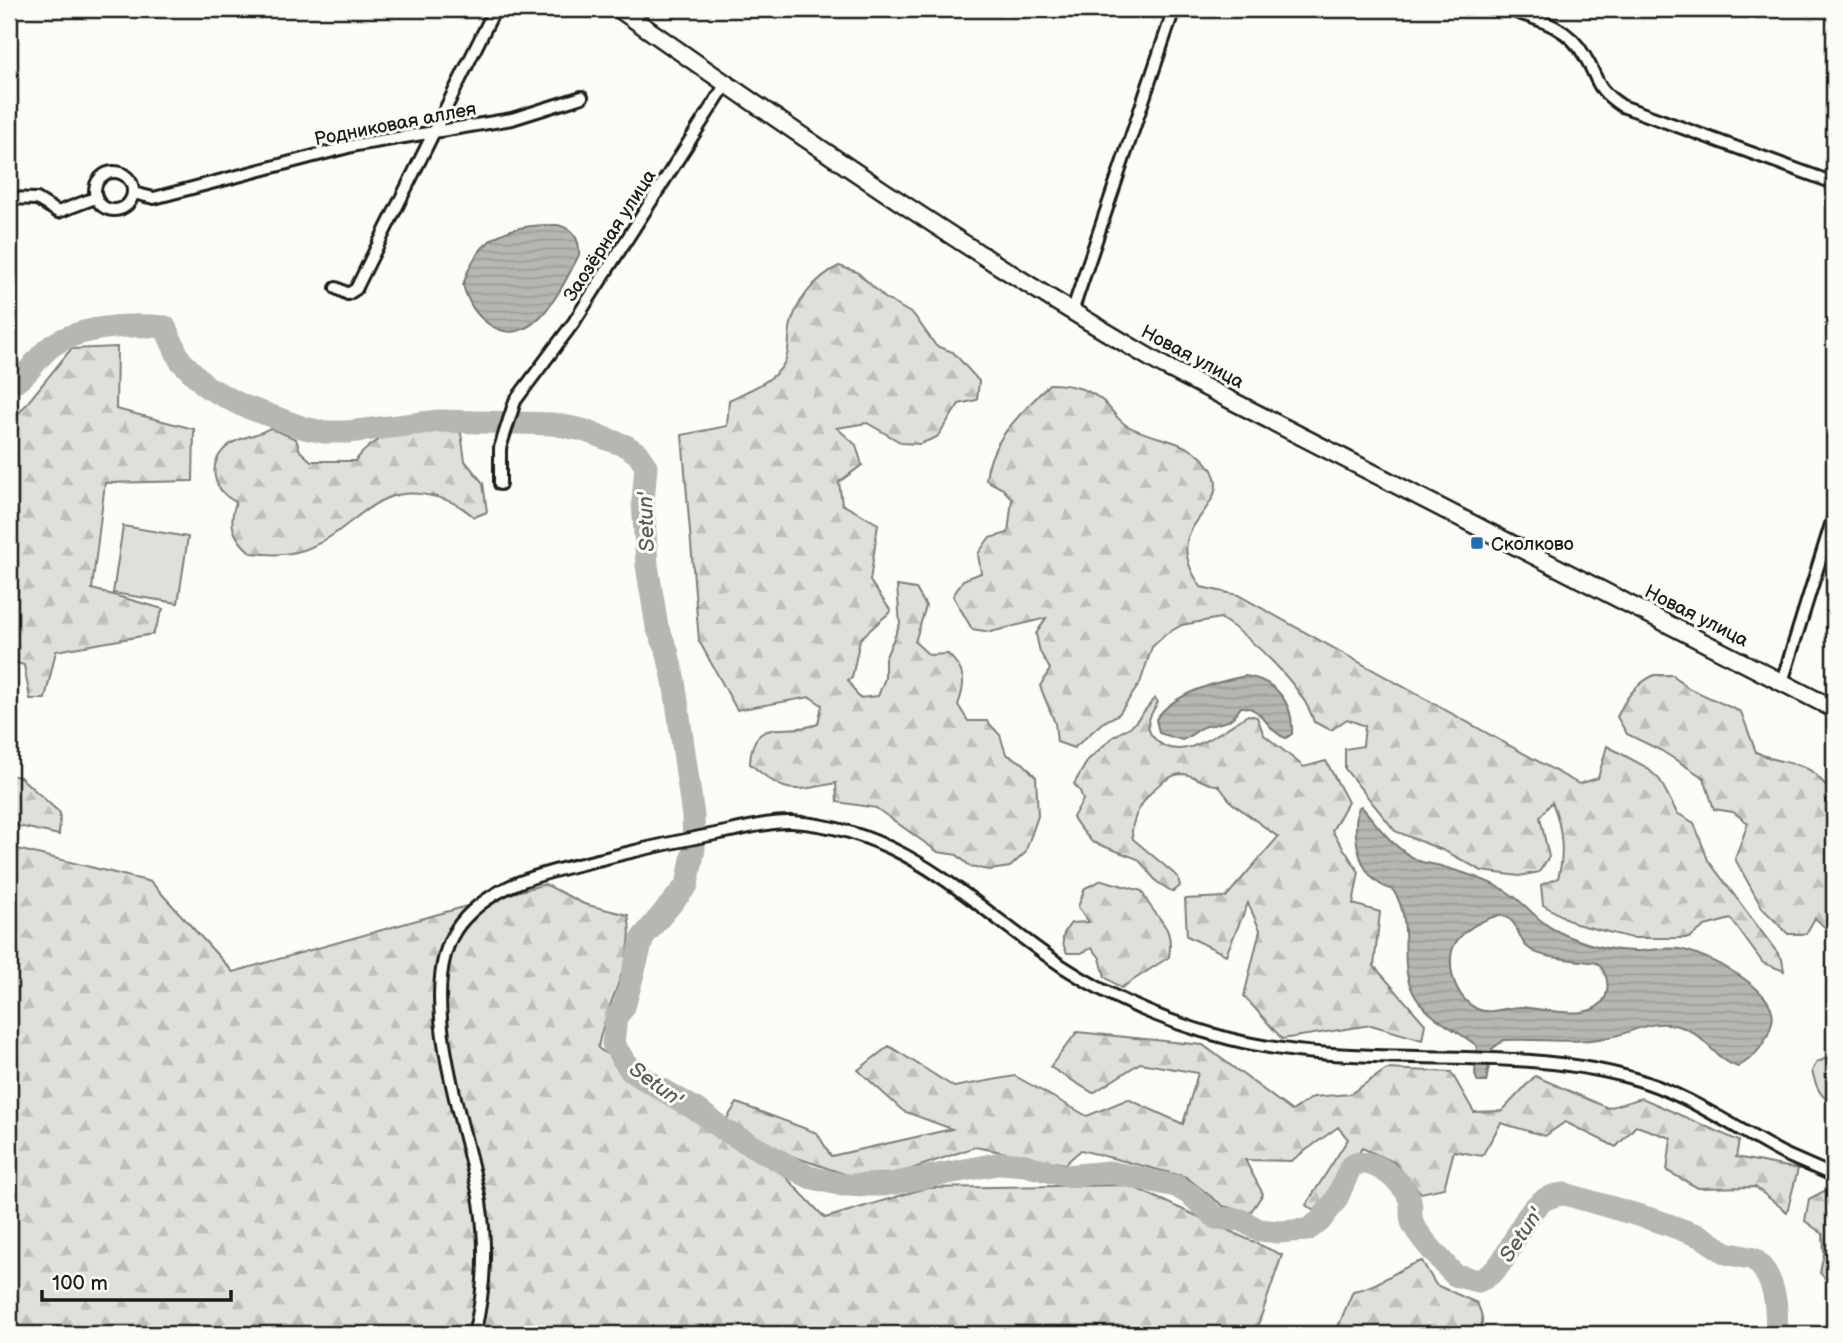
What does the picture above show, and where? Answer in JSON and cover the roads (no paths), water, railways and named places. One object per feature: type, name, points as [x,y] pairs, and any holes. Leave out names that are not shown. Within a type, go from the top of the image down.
[{"type":"street","points":[[336,288],[348,294],[356,289],[495,9]]},
{"type":"street","name":"Новая улица","points":[[619,9],[868,182],[1072,312],[1187,377],[1834,709]]},
{"type":"street","points":[[1072,312],[1174,9]]},
{"type":"street","points":[[1506,9],[1556,25],[1585,55],[1600,89],[1622,106],[1834,183]]},
{"type":"street","name":"Заозёрная улица","points":[[500,484],[500,448],[515,401],[574,322],[726,85]]},
{"type":"street","name":"Родниковая аллея","points":[[133,193],[154,198],[356,145],[512,119],[582,97]]},
{"type":"street","points":[[115,172],[128,179],[133,193],[131,200],[120,210],[105,209],[95,198],[96,183],[107,173],[115,172]]},
{"type":"street","points":[[9,198],[37,199],[58,212],[64,212],[95,198]]},
{"type":"street","points":[[1782,682],[1834,515]]},
{"type":"street","points":[[474,1334],[484,1284],[484,1234],[480,1199],[442,1032],[440,989],[444,959],[457,927],[502,888],[654,846],[787,821],[855,833],[886,844],[945,878],[1062,966],[1141,1011],[1183,1026],[1233,1040],[1302,1054],[1503,1060],[1579,1067],[1631,1077],[1688,1099],[1784,1153],[1834,1176]]},
{"type":"waterway","name":"Setun'","points":[[9,384],[22,377],[53,345],[78,334],[122,326],[165,327],[180,360],[207,387],[241,405],[304,428],[324,432],[348,432],[439,421],[553,424],[583,430],[626,446],[637,453],[646,466],[643,501],[647,565],[657,627],[667,650],[674,681],[693,816],[694,849],[687,885],[643,937],[624,1007],[616,1017],[613,1044],[631,1071],[702,1113],[724,1130],[809,1177],[843,1185],[884,1185],[1002,1163],[1025,1165],[1066,1176],[1109,1172],[1176,1186],[1191,1195],[1216,1218],[1241,1220],[1259,1230],[1279,1232],[1307,1230],[1320,1221],[1336,1200],[1351,1166],[1367,1164],[1392,1176],[1405,1190],[1410,1200],[1413,1224],[1448,1268],[1455,1275],[1478,1281],[1502,1262],[1526,1218],[1536,1206],[1549,1197],[1565,1194],[1658,1221],[1702,1237],[1726,1253],[1754,1259],[1767,1275],[1774,1294],[1776,1334]]},
{"type":"place","name":"Сколково","points":[[1477,543]]}]
